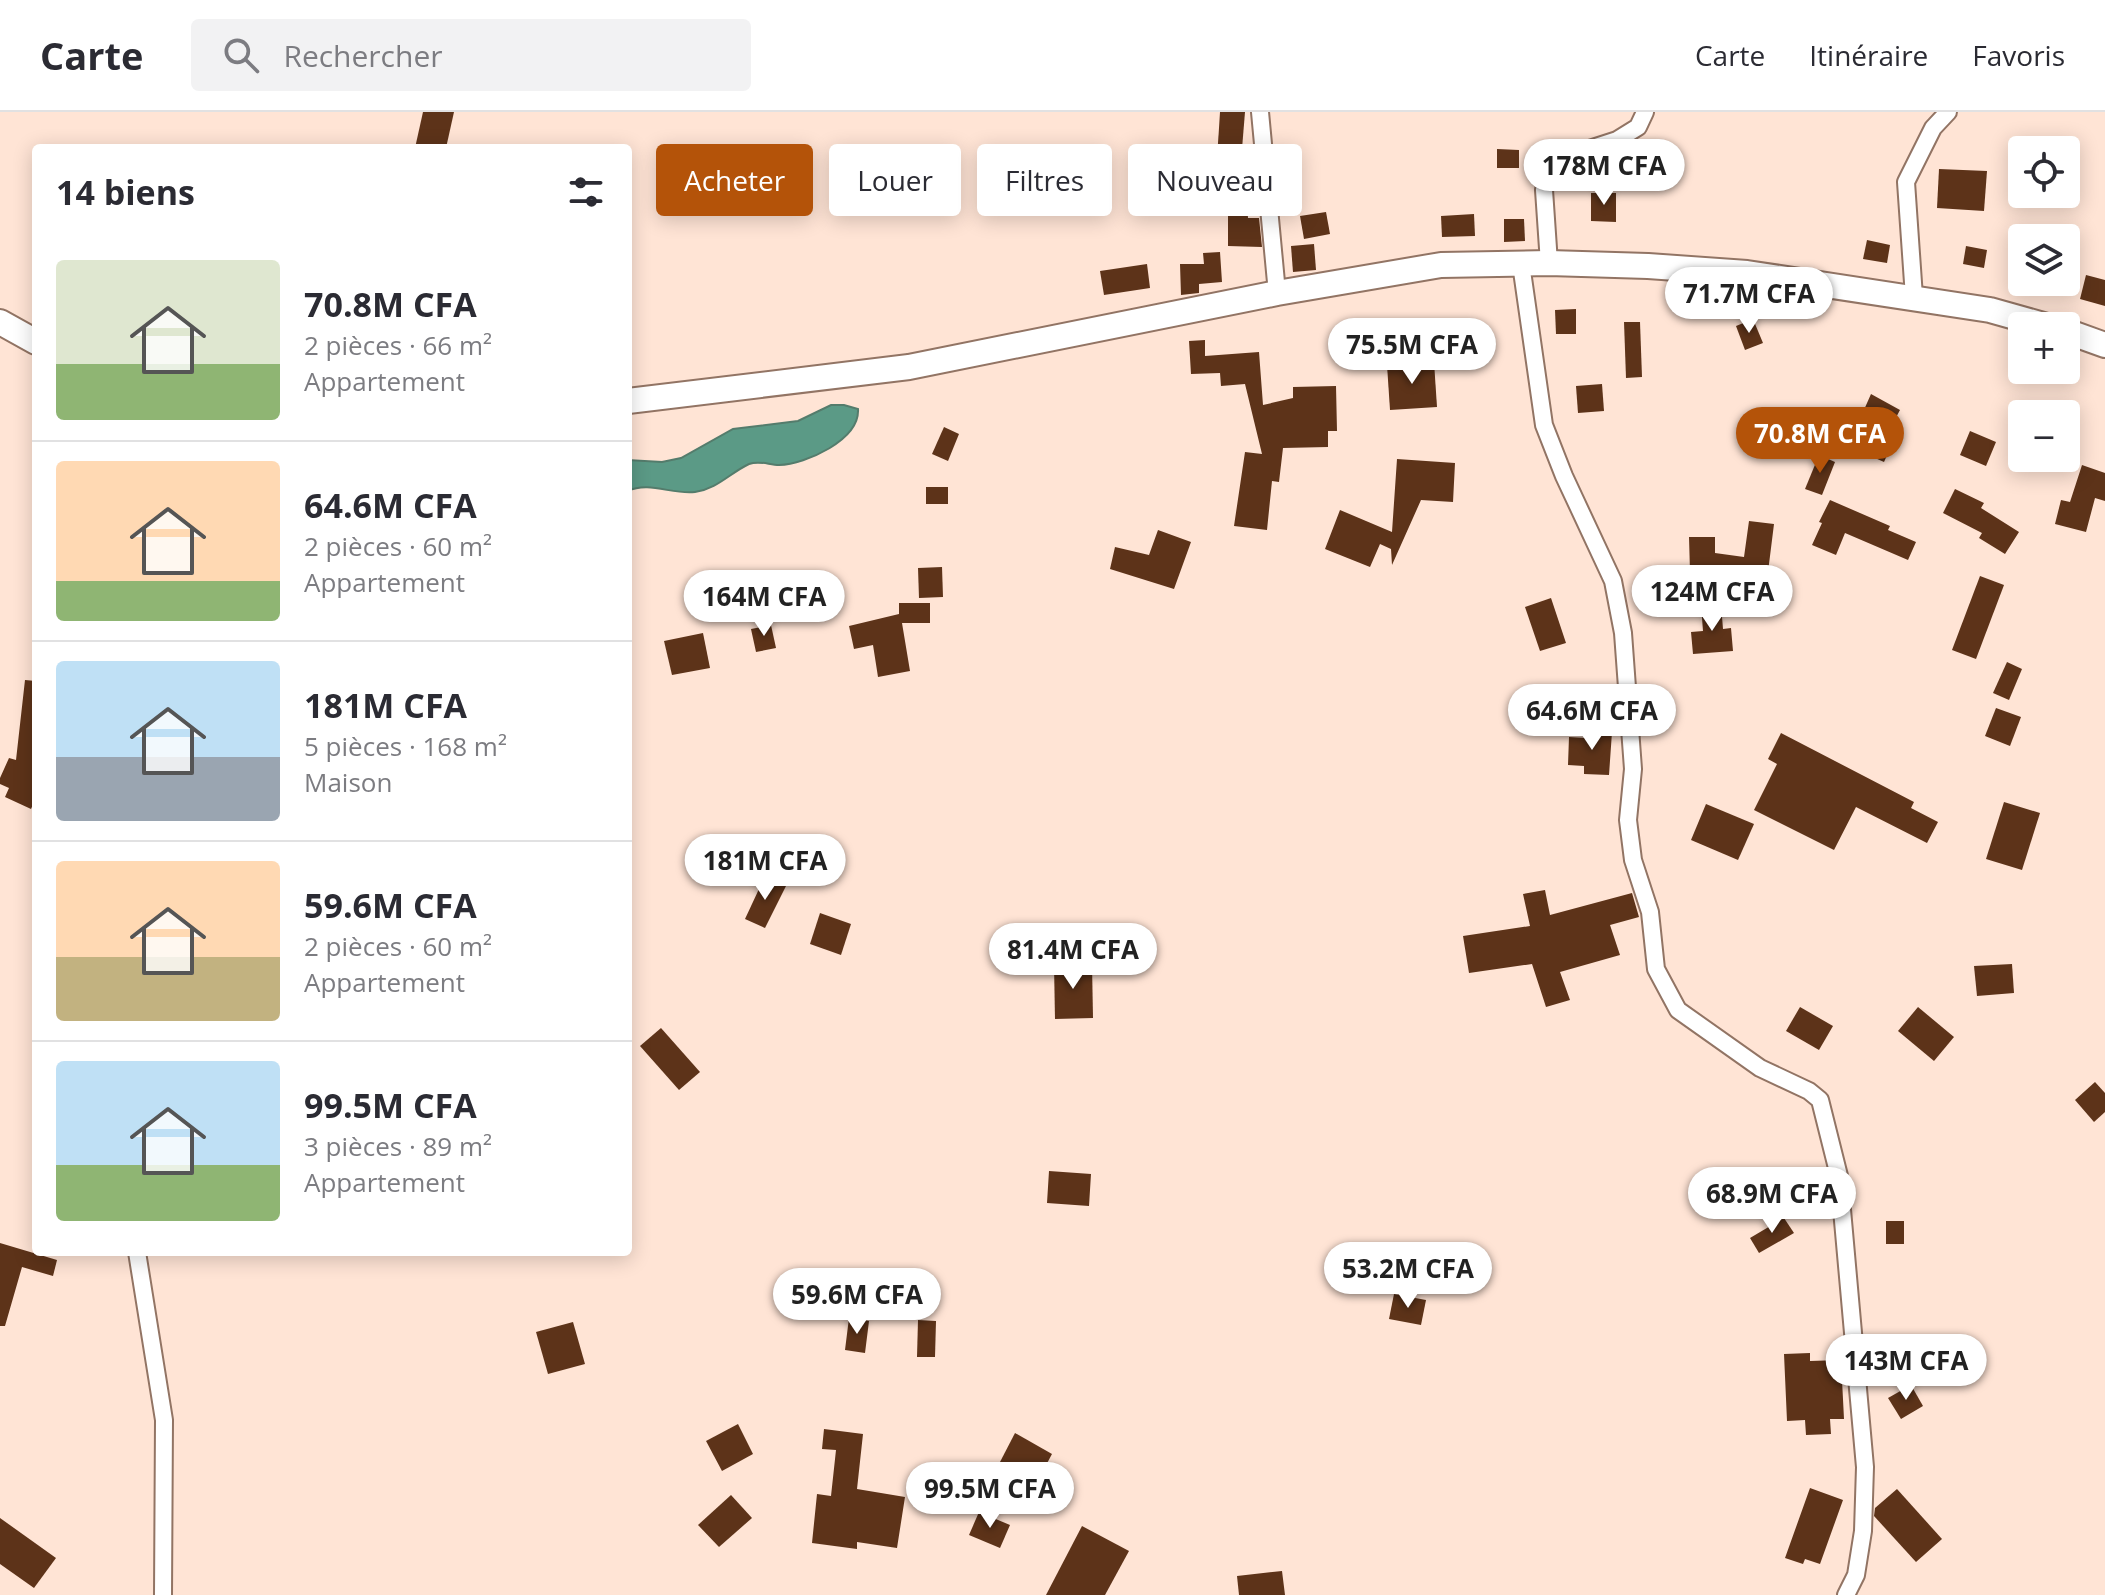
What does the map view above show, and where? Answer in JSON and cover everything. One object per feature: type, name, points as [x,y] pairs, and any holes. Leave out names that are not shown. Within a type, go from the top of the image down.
[{"type":"street","points":[[1260,112],[1277,293]]},
{"type":"street","points":[[1549,263],[1544,190],[1552,168],[1580,152],[1617,140],[1638,127],[1645,112]]},
{"type":"street","points":[[1914,297],[1906,182],[1933,128],[1948,112]]},
{"type":"street","points":[[632,401],[909,367],[1277,293],[1441,265],[1549,263],[1747,273],[1914,297],[2008,315]]},
{"type":"street","points":[[1521,264],[1544,425],[1613,581],[1623,633],[1633,769],[1628,820],[1633,860],[1650,912],[1656,969],[1678,1010],[1760,1068],[1809,1091],[1820,1100],[1839,1176],[1865,1467],[1863,1531],[1856,1575],[1846,1595]]},
{"type":"street","points":[[0,322],[32,340]]},
{"type":"street","points":[[2080,336],[2105,345]]},
{"type":"street","points":[[138,1256],[164,1420],[163,1595]]},
{"type":"water","points":[[831,405],[858,409],[850,431],[841,440],[803,460],[779,465],[749,464],[717,484],[695,492],[644,487],[632,490],[632,460],[662,462],[681,458],[733,429],[798,421]]},
{"type":"building","points":[[423,112],[454,112],[447,144],[416,144]]},
{"type":"building","points":[[1220,112],[1245,112],[1242,144],[1218,144]]},
{"type":"building","points":[[1497,149],[1519,150],[1519,168],[1497,168]]},
{"type":"building","points":[[1939,169],[1987,171],[1984,211],[1937,208]]},
{"type":"building","points":[[1591,193],[1616,193],[1616,222],[1591,221]]},
{"type":"building","points":[[1326,212],[1330,234],[1304,239],[1302,216]]},
{"type":"building","points":[[1474,214],[1475,236],[1442,237],[1441,216]]},
{"type":"building","points":[[1228,216],[1259,218],[1262,247],[1228,246]]},
{"type":"building","points":[[1504,219],[1524,219],[1525,241],[1504,242]]},
{"type":"building","points":[[1867,240],[1890,245],[1887,263],[1863,259]]},
{"type":"building","points":[[1314,244],[1316,270],[1293,272],[1291,246]]},
{"type":"building","points":[[1966,246],[1987,250],[1984,268],[1963,264]]},
{"type":"building","points":[[1220,252],[1222,282],[1199,284],[1199,293],[1181,295],[1180,264],[1204,264],[1203,253]]},
{"type":"building","points":[[1147,264],[1150,288],[1104,295],[1100,271]]},
{"type":"building","points":[[2086,275],[2105,280],[2105,306],[2080,299]]},
{"type":"building","points":[[1576,309],[1576,334],[1556,334],[1555,310]]},
{"type":"building","points":[[1753,319],[1763,343],[1745,350],[1736,326]]},
{"type":"building","points":[[1624,322],[1640,322],[1642,377],[1626,378]]},
{"type":"building","points":[[1205,340],[1205,356],[1259,352],[1263,405],[1293,398],[1293,387],[1336,386],[1337,431],[1328,431],[1328,447],[1283,448],[1279,482],[1272,481],[1267,530],[1234,526],[1245,452],[1262,454],[1245,384],[1221,386],[1220,373],[1191,374],[1189,341]]},
{"type":"building","points":[[1434,362],[1437,407],[1390,410],[1387,365]]},
{"type":"building","points":[[1602,384],[1604,411],[1578,413],[1576,386]]},
{"type":"building","points":[[1871,394],[1900,410],[1885,438],[1893,442],[1884,462],[1848,446]]},
{"type":"building","points":[[944,427],[959,434],[948,461],[932,454]]},
{"type":"building","points":[[1970,431],[1996,442],[1986,466],[1960,455]]},
{"type":"building","points":[[1819,455],[1835,462],[1822,495],[1805,489]]},
{"type":"building","points":[[1397,459],[1455,463],[1453,502],[1421,500],[1392,565],[1391,549],[1380,544],[1370,567],[1325,549],[1340,510],[1392,532]]},
{"type":"building","points":[[2082,465],[2105,473],[2105,501],[2095,498],[2086,532],[2055,524],[2061,500],[2070,502]]},
{"type":"building","points":[[926,487],[948,487],[948,504],[926,504]]},
{"type":"building","points":[[1955,489],[1984,503],[1981,508],[2019,532],[2005,554],[1979,538],[1982,533],[1943,513]]},
{"type":"building","points":[[1830,500],[1890,526],[1888,530],[1916,542],[1908,560],[1845,533],[1836,555],[1812,545]]},
{"type":"building","points":[[1749,521],[1774,524],[1766,588],[1740,585],[1742,571],[1690,572],[1689,537],[1715,537],[1715,553],[1744,557]]},
{"type":"building","points":[[1158,530],[1191,542],[1174,589],[1110,569],[1115,547],[1149,555]]},
{"type":"building","points":[[942,567],[943,597],[919,598],[918,568]]},
{"type":"building","points":[[1980,576],[2004,585],[1976,659],[1952,650]]},
{"type":"building","points":[[818,584],[821,606],[795,608],[793,587]]},
{"type":"building","points":[[1551,598],[1566,643],[1540,651],[1525,607]]},
{"type":"building","points":[[899,603],[930,603],[930,623],[902,623],[910,671],[878,677],[873,645],[854,649],[849,626],[899,614]]},
{"type":"building","points":[[1721,604],[1723,629],[1731,628],[1733,651],[1693,654],[1691,632],[1703,631],[1701,605]]},
{"type":"building","points":[[771,625],[776,648],[756,652],[751,629]]},
{"type":"building","points":[[703,633],[710,668],[672,675],[664,641]]},
{"type":"building","points":[[2007,662],[2022,669],[2009,700],[1993,693]]},
{"type":"building","points":[[25,680],[32,681],[31,809],[5,797],[9,788],[0,784],[9,758],[16,760]]},
{"type":"building","points":[[1996,708],[2021,717],[2010,746],[1985,736]]},
{"type":"building","points":[[1586,730],[1612,732],[1609,775],[1584,774],[1584,766],[1568,765],[1569,737],[1586,738]]},
{"type":"building","points":[[1781,733],[1914,802],[1911,808],[1938,822],[1927,843],[1856,807],[1834,850],[1754,810],[1777,764],[1768,759]]},
{"type":"building","points":[[2004,802],[2040,813],[2022,870],[1986,859]]},
{"type":"building","points":[[1706,804],[1754,824],[1738,860],[1691,840]]},
{"type":"building","points":[[765,876],[786,886],[765,928],[745,919]]},
{"type":"building","points":[[1545,890],[1550,915],[1632,893],[1639,917],[1610,925],[1620,955],[1560,972],[1570,1000],[1546,1007],[1532,964],[1469,973],[1463,936],[1530,926],[1523,894]]},
{"type":"building","points":[[820,913],[851,924],[841,955],[810,944]]},
{"type":"building","points":[[1054,964],[1092,964],[1093,1018],[1055,1019]]},
{"type":"building","points":[[2012,964],[2014,993],[1977,996],[1974,966]]},
{"type":"building","points":[[1800,1007],[1833,1026],[1819,1050],[1786,1031]]},
{"type":"building","points":[[1918,1007],[1954,1037],[1934,1061],[1898,1031]]},
{"type":"building","points":[[661,1028],[700,1072],[679,1090],[640,1046]]},
{"type":"building","points":[[2095,1082],[2105,1093],[2105,1112],[2094,1122],[2075,1100]]},
{"type":"building","points":[[1049,1171],[1091,1174],[1089,1206],[1047,1203]]},
{"type":"building","points":[[1784,1218],[1794,1233],[1759,1253],[1750,1238]]},
{"type":"building","points":[[1886,1221],[1904,1221],[1904,1244],[1886,1244]]},
{"type":"building","points":[[0,1243],[32,1253],[32,1256],[57,1260],[53,1276],[22,1267],[5,1326],[0,1326]]},
{"type":"building","points":[[1394,1294],[1426,1300],[1421,1325],[1389,1319]]},
{"type":"building","points":[[849,1318],[869,1321],[865,1353],[845,1350]]},
{"type":"building","points":[[918,1320],[936,1321],[935,1357],[917,1357]]},
{"type":"building","points":[[573,1322],[585,1364],[548,1374],[536,1332]]},
{"type":"building","points":[[1810,1353],[1810,1361],[1841,1360],[1844,1419],[1830,1419],[1831,1434],[1806,1435],[1805,1420],[1787,1421],[1784,1354]]},
{"type":"building","points":[[1911,1385],[1923,1406],[1901,1419],[1888,1398]]},
{"type":"building","points":[[738,1424],[753,1454],[722,1471],[706,1441]]},
{"type":"building","points":[[824,1429],[863,1434],[857,1489],[905,1497],[897,1548],[857,1542],[857,1549],[812,1543],[817,1494],[831,1496],[836,1450],[822,1449]]},
{"type":"building","points":[[1015,1433],[1052,1454],[1037,1482],[1000,1462]]},
{"type":"building","points":[[1810,1488],[1843,1500],[1820,1564],[1805,1559],[1803,1564],[1785,1558]]},
{"type":"building","points":[[1897,1489],[1942,1539],[1916,1562],[1874,1516],[1875,1508]]},
{"type":"building","points":[[731,1495],[752,1518],[719,1547],[698,1525]]},
{"type":"building","points":[[979,1512],[1010,1525],[1000,1548],[969,1535]]},
{"type":"building","points":[[0,1518],[56,1558],[34,1588],[0,1564]]},
{"type":"building","points":[[1082,1526],[1129,1551],[1105,1595],[1046,1595]]},
{"type":"building","points":[[1282,1571],[1285,1595],[1239,1595],[1237,1576]]}]
